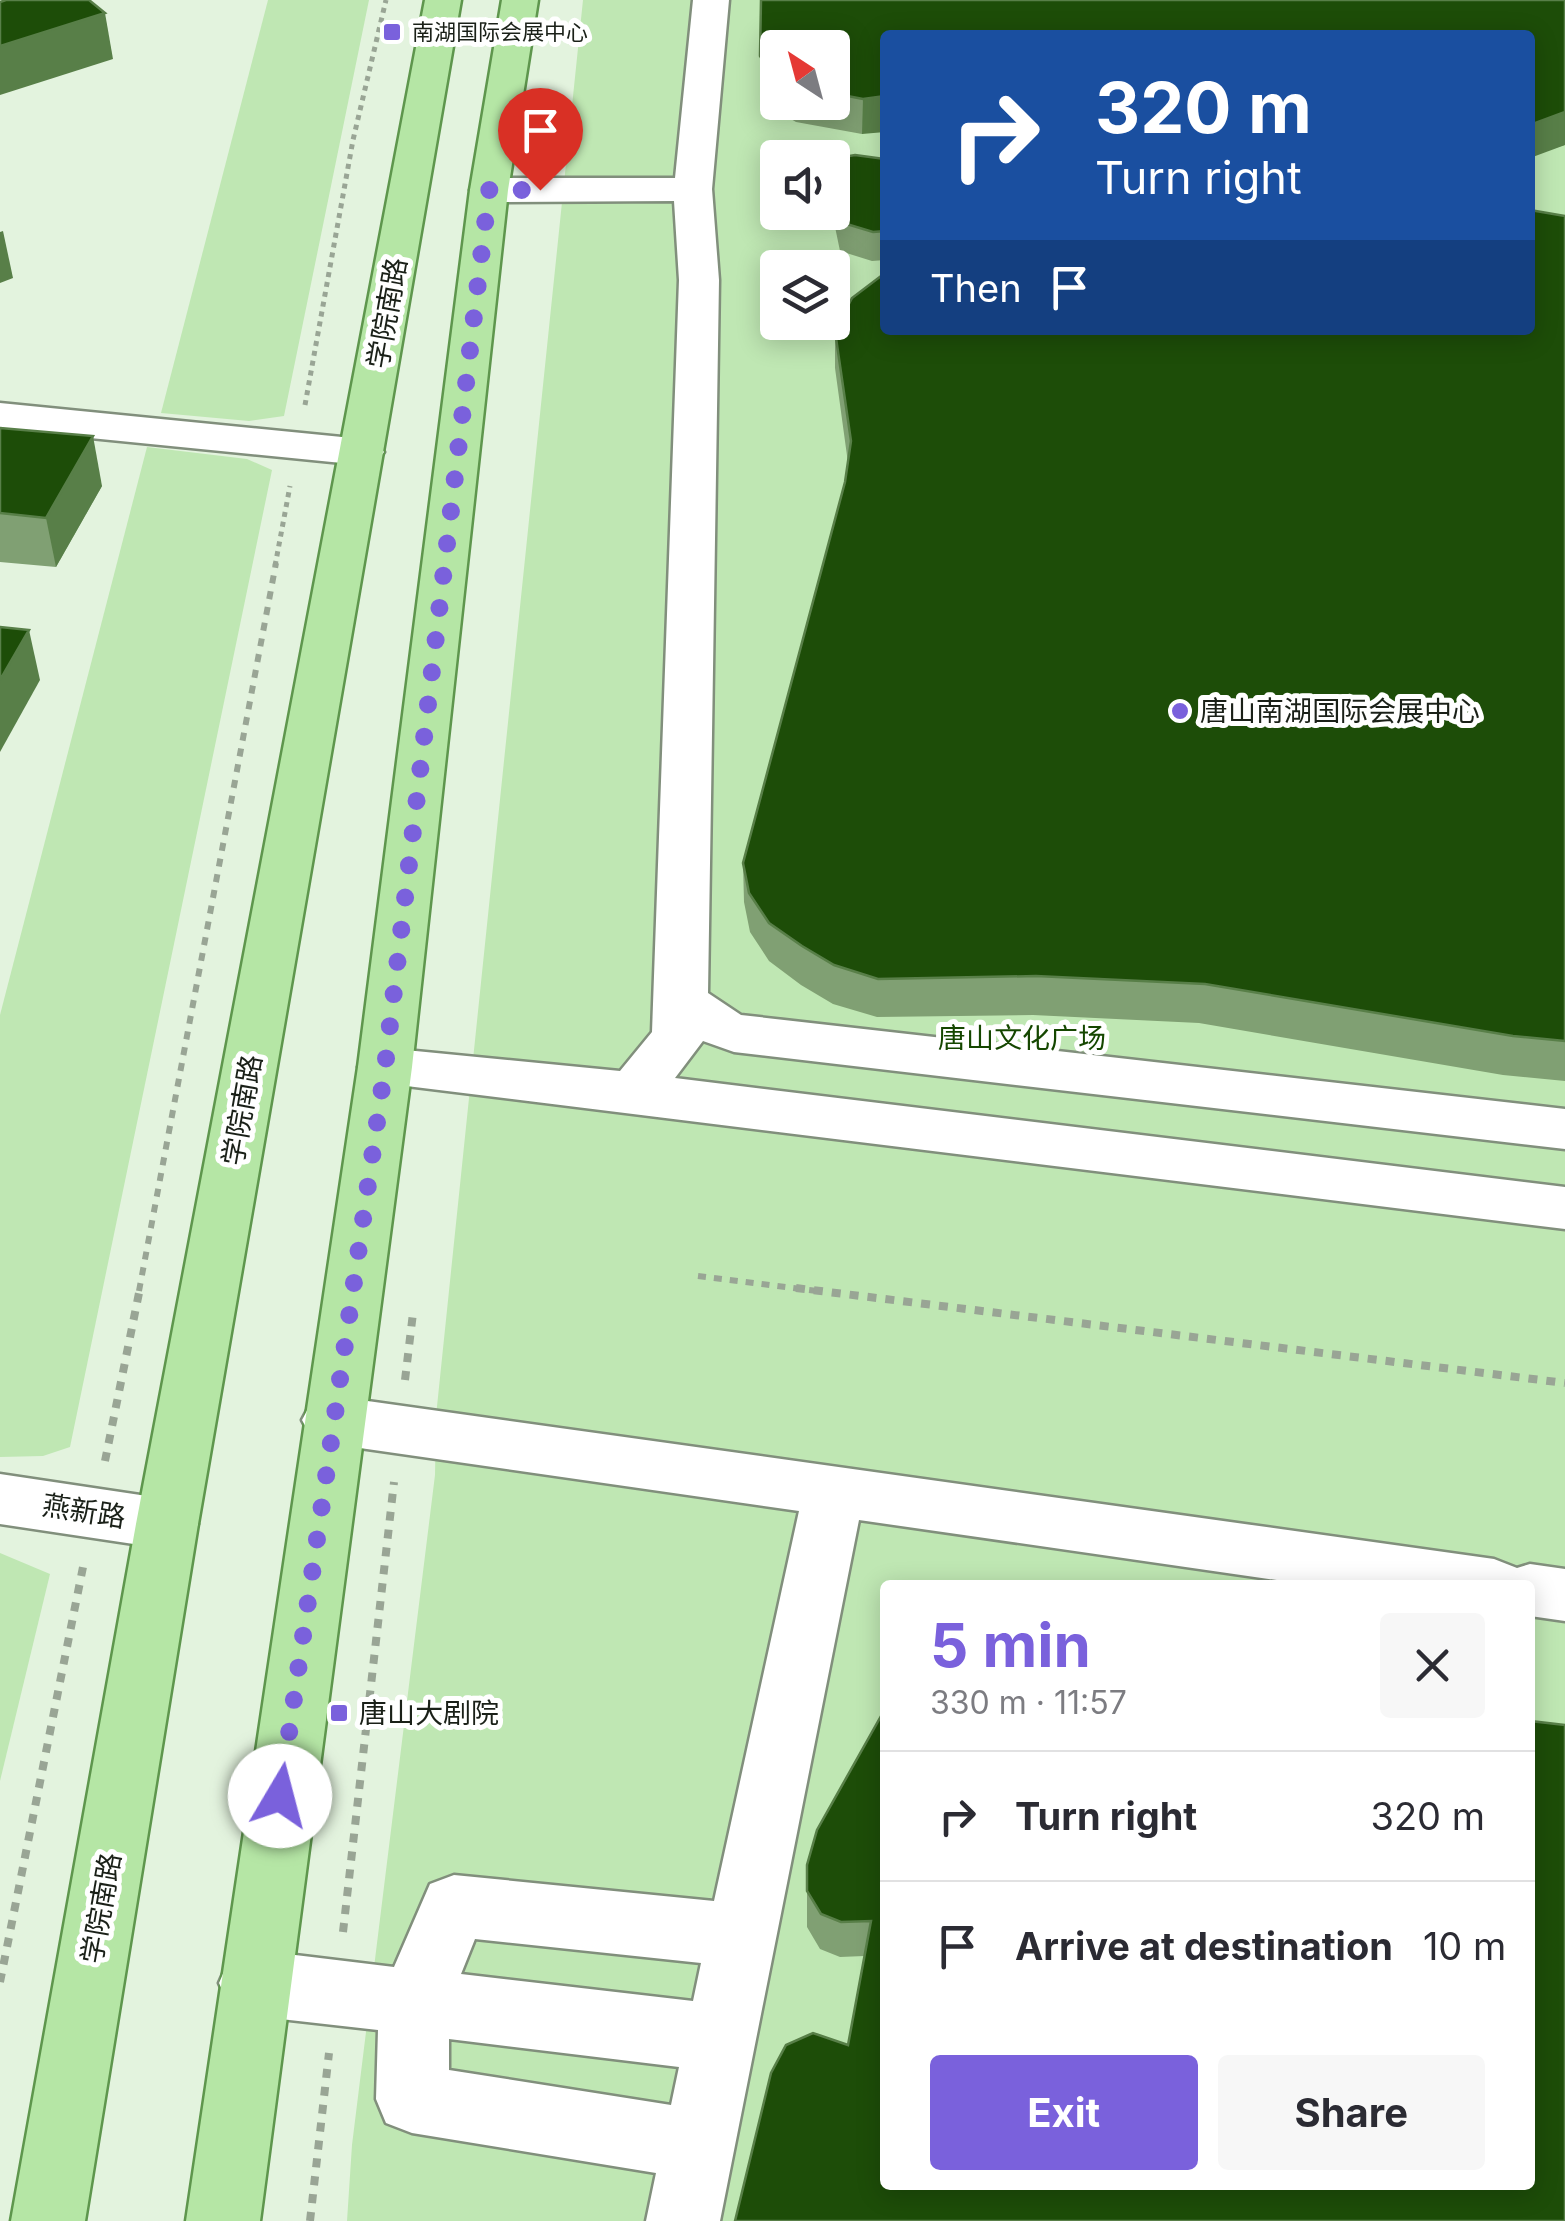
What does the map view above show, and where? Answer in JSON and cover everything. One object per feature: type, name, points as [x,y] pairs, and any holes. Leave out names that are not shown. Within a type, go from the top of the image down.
[{"type":"main road","name":"学院南路","points":[[48,2221],[167,1524],[443,0]]},
{"type":"main road","points":[[223,2221],[332,1420],[385,1067],[489,190],[520,0]]},
{"type":"street","points":[[632,1092],[679,1036],[682,1000],[699,280],[693,189],[711,0]]},
{"type":"street","points":[[489,190],[693,189]]},
{"type":"street","points":[[0,416],[362,452]]},
{"type":"street","points":[[682,1000],[712,1024],[734,1033],[1565,1129]]},
{"type":"street","points":[[385,1067],[632,1092],[1565,1208]]},
{"type":"street","points":[[332,1420],[1459,1580]]},
{"type":"street","points":[[683,2221],[834,1490]]},
{"type":"street","name":"燕新路","points":[[0,1499],[167,1524]]},
{"type":"street","points":[[1535,1591],[1565,1595]]},
{"type":"street","points":[[698,2145],[412,2099],[414,2002],[454,1906],[742,1936]]},
{"type":"street","points":[[254,1983],[720,2038]]},
{"type":"path","points":[[0,1982],[179,1092],[354,140],[386,0]]},
{"type":"path","points":[[698,1276],[1565,1383]]},
{"type":"green space","points":[[268,0],[369,0],[284,416],[249,421],[161,413]]},
{"type":"green space","name":"唐山文化广场","points":[[583,0],[1565,0],[1565,2221],[347,2221],[352,2145],[435,1475],[436,1416]]},
{"type":"green space","points":[[147,447],[247,459],[272,470],[70,1447],[43,1456],[0,1457],[0,1015]]},
{"type":"green space","points":[[0,1553],[50,1574],[0,1781]]},
{"type":"building","points":[[89,0],[105,13],[0,46],[0,2]]},
{"type":"building","points":[[761,0],[1565,0],[1565,112],[1535,123],[1535,30],[880,30],[880,97],[850,96],[850,30],[760,30]]},
{"type":"building","points":[[850,156],[880,158],[880,231],[850,225]]},
{"type":"building","name":"唐山南湖国际会展中心","points":[[1535,211],[1565,216],[1565,1041],[1513,1036],[1205,984],[1036,976],[878,979],[834,965],[769,923],[749,893],[743,863],[845,482],[851,441],[836,340],[850,340],[850,302],[880,277],[880,335],[1535,335]]},
{"type":"building","points":[[0,428],[93,436],[46,518],[0,513]]},
{"type":"building","points":[[0,627],[29,630],[0,680]]},
{"type":"building","points":[[880,1718],[880,2190],[1535,2190],[1535,1722],[1565,1725],[1565,2221],[735,2221],[771,2073],[786,2045],[813,2033],[848,2045],[871,1921],[841,1922],[821,1914],[807,1891],[807,1865],[817,1830]]},
{"type":"place","name":"南湖国际会展中心","points":[[392,32]]},
{"type":"place","name":"唐山南湖国际会展中心","points":[[1180,711]]},
{"type":"place","name":"唐山大剧院","points":[[339,1713]]},
{"type":"route","points":[[280,1796],[385,1067],[489,190],[540,190]]}]
